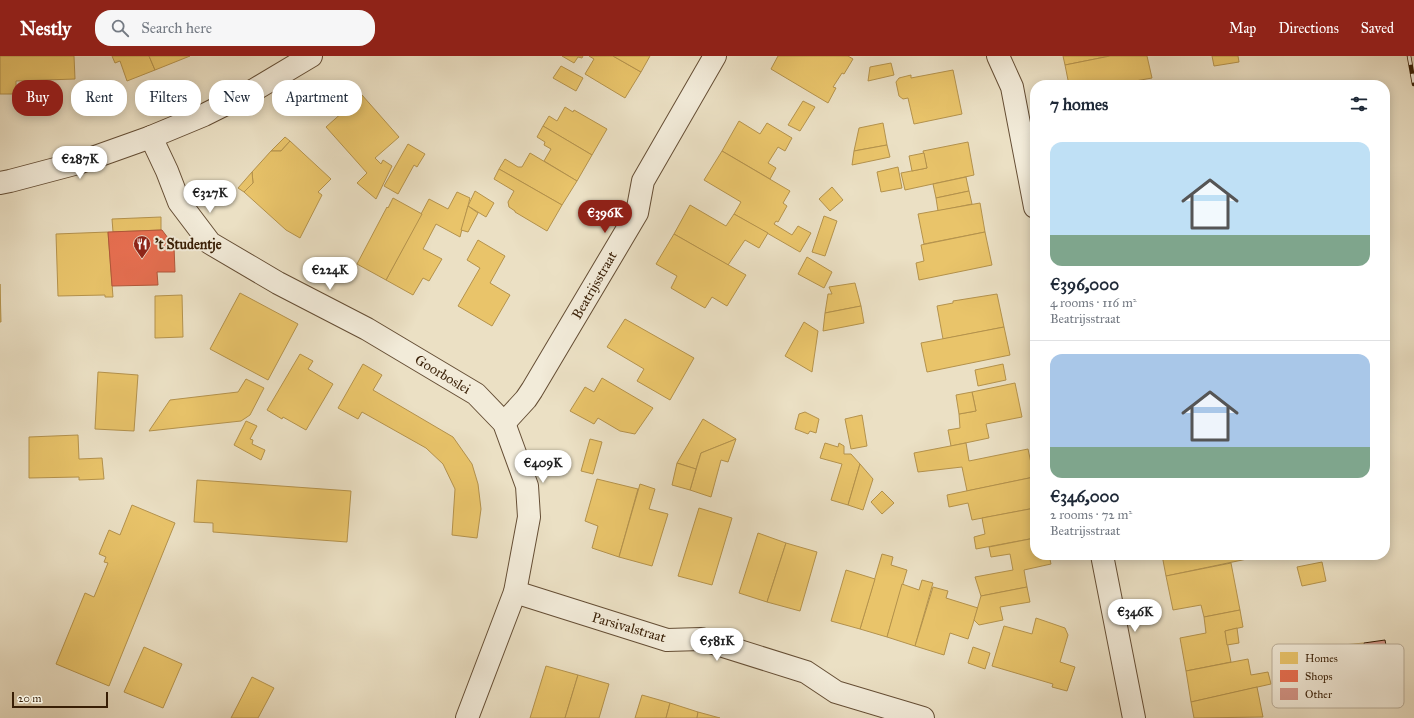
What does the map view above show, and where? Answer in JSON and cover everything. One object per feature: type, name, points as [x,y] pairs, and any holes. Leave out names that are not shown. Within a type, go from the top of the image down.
[{"type":"street","points":[[0,183],[78,162],[151,137],[254,90],[311,56]]},
{"type":"street","name":"Beatrijsstraat","points":[[504,423],[526,399],[532,390],[637,213],[643,181],[715,56]]},
{"type":"street","points":[[998,56],[1012,86],[1030,180]]},
{"type":"street","name":"Goorboslei","points":[[151,137],[167,171],[179,202],[210,243],[278,283],[367,329],[476,394],[504,423],[526,486],[530,517],[515,592],[467,718]]},
{"type":"street","points":[[1103,560],[1134,718]]},
{"type":"street","name":"Parsivalstraat","points":[[515,592],[667,640],[701,639],[708,641],[806,672],[836,692],[923,718]]},
{"type":"building: Homes","points":[[0,56],[74,56],[75,79],[12,80],[12,94],[0,94]]},
{"type":"building: Homes","points":[[112,56],[149,56],[155,70],[127,81],[120,61],[115,63]]},
{"type":"building: Homes","points":[[149,56],[190,56],[155,70]]},
{"type":"building: Homes","points":[[562,56],[583,56],[582,58],[578,57],[574,63]]},
{"type":"building: Homes","points":[[589,56],[613,56],[641,72],[625,98],[585,74],[594,59]]},
{"type":"building: Homes","points":[[613,56],[650,56],[641,72]]},
{"type":"building: Homes","points":[[778,56],[848,56],[853,59],[844,74],[842,73],[833,87],[836,88],[828,103],[771,69]]},
{"type":"building: Homes","points":[[1063,56],[1110,56],[1065,65]]},
{"type":"building: Homes","points":[[1110,56],[1147,56],[1152,78],[1141,80],[1068,80],[1065,65]]},
{"type":"building: Homes","points":[[1212,56],[1238,56],[1239,62],[1214,66]]},
{"type":"building: Homes","points":[[891,63],[894,75],[868,81],[870,67]]},
{"type":"building: Homes","points":[[561,66],[583,78],[576,91],[553,78]]},
{"type":"building: Homes","points":[[953,70],[962,114],[914,124],[908,98],[903,99],[899,96],[896,82],[899,78],[911,75],[911,78]]},
{"type":"building: Homes","points":[[362,95],[399,137],[375,158],[381,164],[383,160],[392,166],[376,199],[357,183],[367,173],[326,127],[338,116],[362,116]]},
{"type":"building: Homes","points":[[803,101],[815,107],[800,131],[788,125]]},
{"type":"building: Homes","points":[[565,107],[573,112],[574,110],[607,129],[592,155],[543,126],[549,116],[557,121]]},
{"type":"building: Homes","points":[[739,121],[760,134],[767,123],[792,138],[785,151],[778,147],[768,163],[776,168],[770,179],[722,151]]},
{"type":"building: Homes","points":[[883,123],[887,145],[854,151],[859,128]]},
{"type":"building: Homes","points":[[543,126],[592,155],[577,181],[544,161],[551,149],[544,145],[545,142],[537,137]]},
{"type":"building: Homes","points":[[285,137],[290,141],[281,151],[271,151]]},
{"type":"building: Homes","points":[[290,141],[331,179],[318,192],[322,195],[300,238],[286,230],[244,192],[253,183],[252,172],[271,151],[281,151]]},
{"type":"building: Homes","points":[[968,142],[974,175],[905,190],[901,173],[927,168],[923,151]]},
{"type":"building: Homes","points":[[408,144],[425,154],[417,167],[414,165],[398,194],[384,186]]},
{"type":"building: Homes","points":[[887,145],[890,157],[852,165],[854,151]]},
{"type":"building: Homes","points":[[722,151],[790,191],[783,203],[787,206],[778,222],[776,221],[774,224],[792,235],[798,226],[811,233],[800,252],[734,214],[741,202],[704,180]]},
{"type":"building: Homes","points":[[530,153],[577,181],[562,205],[499,169],[505,159],[518,167],[522,167]]},
{"type":"building: Homes","points":[[924,153],[927,168],[912,171],[909,156]]},
{"type":"building: Homes","points":[[898,167],[902,188],[881,192],[877,172]]},
{"type":"building: Homes","points":[[499,169],[562,205],[547,231],[509,207],[508,202],[514,191],[494,179]]},
{"type":"building: Homes","points":[[252,172],[253,183],[244,192],[238,188]]},
{"type":"building: Homes","points":[[966,177],[969,191],[936,198],[933,184]]},
{"type":"building: Homes","points":[[832,187],[843,200],[830,211],[819,199]]},
{"type":"building: Homes","points":[[475,191],[494,203],[486,217],[468,206]]},
{"type":"building: Homes","points":[[969,191],[972,204],[938,211],[936,198]]},
{"type":"building: Homes","points":[[457,192],[470,198],[460,237],[436,224],[423,249],[442,259],[429,281],[423,278],[413,295],[386,280],[429,199],[448,209]]},
{"type":"building: Homes","points":[[393,198],[422,214],[386,280],[357,264]]},
{"type":"building: Homes","points":[[980,203],[985,232],[924,244],[918,214]]},
{"type":"building: Homes","points":[[690,205],[726,226],[734,214],[768,233],[759,248],[745,240],[728,265],[674,234]]},
{"type":"building: Homes","points":[[468,206],[478,213],[468,232],[461,230]]},
{"type":"building: Homes","points":[[824,216],[837,221],[825,256],[812,252]]},
{"type":"building: Homes","points":[[161,217],[161,230],[113,232],[112,219]]},
{"type":"building: Homes","points":[[108,232],[113,297],[105,297],[105,295],[58,296],[56,234]]},
{"type":"building: Homes","points":[[985,232],[992,265],[919,280],[916,263],[924,261],[921,245]]},
{"type":"building: Homes","points":[[674,234],[746,275],[727,306],[712,297],[705,308],[671,288],[677,276],[656,264]]},
{"type":"building: Homes","points":[[478,240],[505,256],[490,283],[510,295],[492,326],[458,306],[480,268],[467,260]]},
{"type":"building: Homes","points":[[807,257],[832,272],[824,288],[798,274]]},
{"type":"building: Homes","points":[[855,283],[861,306],[825,313],[828,294],[832,294],[829,287]]},
{"type":"building: Homes","points":[[0,284],[1,322],[0,322]]},
{"type":"building: Homes","points":[[240,293],[298,324],[268,380],[210,349]]},
{"type":"building: Homes","points":[[997,294],[1004,327],[943,339],[937,306],[953,303],[953,301]]},
{"type":"building: Homes","points":[[182,295],[183,337],[155,338],[155,296]]},
{"type":"building: Homes","points":[[861,306],[864,323],[823,331],[825,313]]},
{"type":"building: Homes","points":[[625,319],[694,358],[670,400],[637,381],[644,369],[607,347]]},
{"type":"building: Homes","points":[[804,322],[818,331],[812,372],[785,356]]},
{"type":"building: Homes","points":[[1004,327],[1010,355],[927,372],[921,343]]},
{"type":"building: Homes","points":[[300,354],[313,361],[308,369],[333,384],[306,430],[267,410]]},
{"type":"building: Homes","points":[[363,364],[382,375],[373,390],[453,437],[472,464],[478,484],[481,509],[477,538],[452,535],[455,489],[443,464],[426,448],[362,412],[358,419],[338,408]]},
{"type":"building: Homes","points":[[1003,364],[1006,380],[978,386],[975,370]]},
{"type":"building: Homes","points":[[98,372],[138,375],[134,431],[95,429]]},
{"type":"building: Homes","points":[[602,378],[653,408],[635,434],[620,431],[598,418],[594,424],[570,411],[585,387],[594,392]]},
{"type":"building: Homes","points":[[246,379],[264,388],[250,415],[241,421],[149,431],[170,400],[238,392]]},
{"type":"building: Homes","points":[[1015,383],[1022,417],[986,424],[989,438],[951,446],[948,430],[960,428],[959,414],[976,411],[972,392]]},
{"type":"building: Homes","points":[[972,392],[976,411],[959,414],[956,395]]},
{"type":"building: Homes","points":[[805,412],[819,419],[816,433],[810,431],[808,434],[795,429],[799,414]]},
{"type":"building: Homes","points":[[862,415],[867,446],[851,449],[845,419]]},
{"type":"building: Homes","points":[[703,419],[736,439],[701,453],[696,469],[677,463]]},
{"type":"building: Homes","points":[[246,421],[257,426],[250,439],[253,440],[252,444],[265,450],[261,460],[234,445]]},
{"type":"building: Homes","points":[[78,435],[79,459],[102,458],[104,479],[79,480],[79,477],[29,478],[29,437]]},
{"type":"building: Homes","points":[[590,439],[602,442],[593,474],[581,471]]},
{"type":"building: Homes","points":[[736,439],[728,462],[721,460],[711,497],[690,490],[701,453]]},
{"type":"building: Homes","points":[[825,443],[838,447],[839,443],[844,446],[844,454],[851,454],[860,464],[848,505],[831,500],[842,464],[820,458]]},
{"type":"building: Homes","points":[[966,443],[969,461],[1028,449],[1030,458],[1030,478],[967,491],[962,467],[918,472],[914,453]]},
{"type":"building: Homes","points":[[677,463],[696,469],[690,490],[672,485]]},
{"type":"building: Homes","points":[[860,464],[873,479],[863,510],[848,505]]},
{"type":"building: Homes","points":[[1030,478],[1030,509],[972,520],[968,503],[949,507],[947,495]]},
{"type":"building: Homes","points":[[597,479],[638,489],[619,557],[592,548],[598,526],[585,521]]},
{"type":"building: Homes","points":[[197,480],[351,491],[347,542],[213,532],[213,523],[194,522]]},
{"type":"building: Homes","points":[[640,484],[655,489],[649,509],[668,514],[652,566],[619,557]]},
{"type":"building: Homes","points":[[882,491],[894,503],[882,514],[871,502]]},
{"type":"building: Homes","points":[[132,505],[175,523],[109,686],[56,664],[85,593],[94,597],[108,563],[104,562],[106,557],[99,554],[109,530],[120,535]]},
{"type":"building: Homes","points":[[699,508],[732,518],[712,585],[678,576]]},
{"type":"building: Homes","points":[[1030,509],[1030,539],[976,549],[974,537],[985,534],[982,518]]},
{"type":"building: Homes","points":[[758,533],[786,543],[767,602],[739,593]]},
{"type":"building: Homes","points":[[1030,539],[1030,560],[1050,560],[1051,564],[1024,570],[1027,587],[981,596],[975,577],[1013,570],[1010,554],[991,557],[989,547]]},
{"type":"building: Homes","points":[[786,543],[817,552],[800,611],[767,602]]},
{"type":"building: Homes","points":[[882,554],[893,557],[891,565],[907,570],[887,637],[860,629]]},
{"type":"building: Homes","points":[[1163,560],[1242,560],[1166,576]]},
{"type":"building: Homes","points":[[1322,562],[1326,581],[1302,586],[1297,567]]},
{"type":"building: Homes","points":[[1231,563],[1240,610],[1204,617],[1201,605],[1173,610],[1166,576]]},
{"type":"building: Homes","points":[[846,570],[875,579],[860,629],[831,621]]},
{"type":"building: Homes","points":[[922,580],[933,583],[915,646],[887,637],[902,584],[919,590]]},
{"type":"building: Homes","points":[[933,587],[948,591],[946,598],[978,608],[968,639],[950,633],[944,655],[915,646]]},
{"type":"building: Homes","points":[[1027,587],[1030,602],[1000,607],[1003,620],[979,625],[974,620],[981,596]]},
{"type":"building: Homes","points":[[1240,610],[1243,627],[1225,631],[1231,662],[1186,671],[1180,638],[1206,633],[1204,617]]},
{"type":"building: Homes","points":[[1036,618],[1065,628],[1068,635],[1060,662],[1075,667],[1067,691],[1052,687],[1053,684],[992,666],[1004,626],[1032,634]]},
{"type":"building: Homes","points":[[1237,628],[1239,643],[1227,645],[1225,631]]},
{"type":"building: Homes","points":[[144,647],[182,664],[163,708],[124,692]]},
{"type":"building: Homes","points":[[973,647],[990,653],[985,669],[968,663]]},
{"type":"building: Homes","points":[[1248,659],[1251,675],[1268,672],[1271,684],[1191,702],[1186,671]]},
{"type":"building: Homes","points":[[546,666],[578,675],[565,718],[530,718]]},
{"type":"building: Homes","points":[[578,675],[609,684],[599,718],[565,718]]},
{"type":"building: Homes","points":[[252,677],[274,688],[258,718],[231,718]]},
{"type":"building: Homes","points":[[1257,687],[1263,717],[1194,718],[1191,702]]},
{"type":"building: Homes","points":[[642,695],[670,703],[666,718],[635,718]]},
{"type":"building: Homes","points":[[670,703],[698,712],[697,718],[666,718]]},
{"type":"building: Homes","points":[[698,712],[720,718],[697,718]]},
{"type":"building: Shops","name":"'t Studentje","points":[[162,230],[174,246],[175,272],[157,272],[158,285],[112,286],[108,232]]},
{"type":"building: Other","points":[[1385,640],[1386,644],[1364,644]]},
{"type":"railway","points":[[1409,56],[1414,84]]},
{"type":"place","name":"'t Studentje","points":[[142,259]]}]
